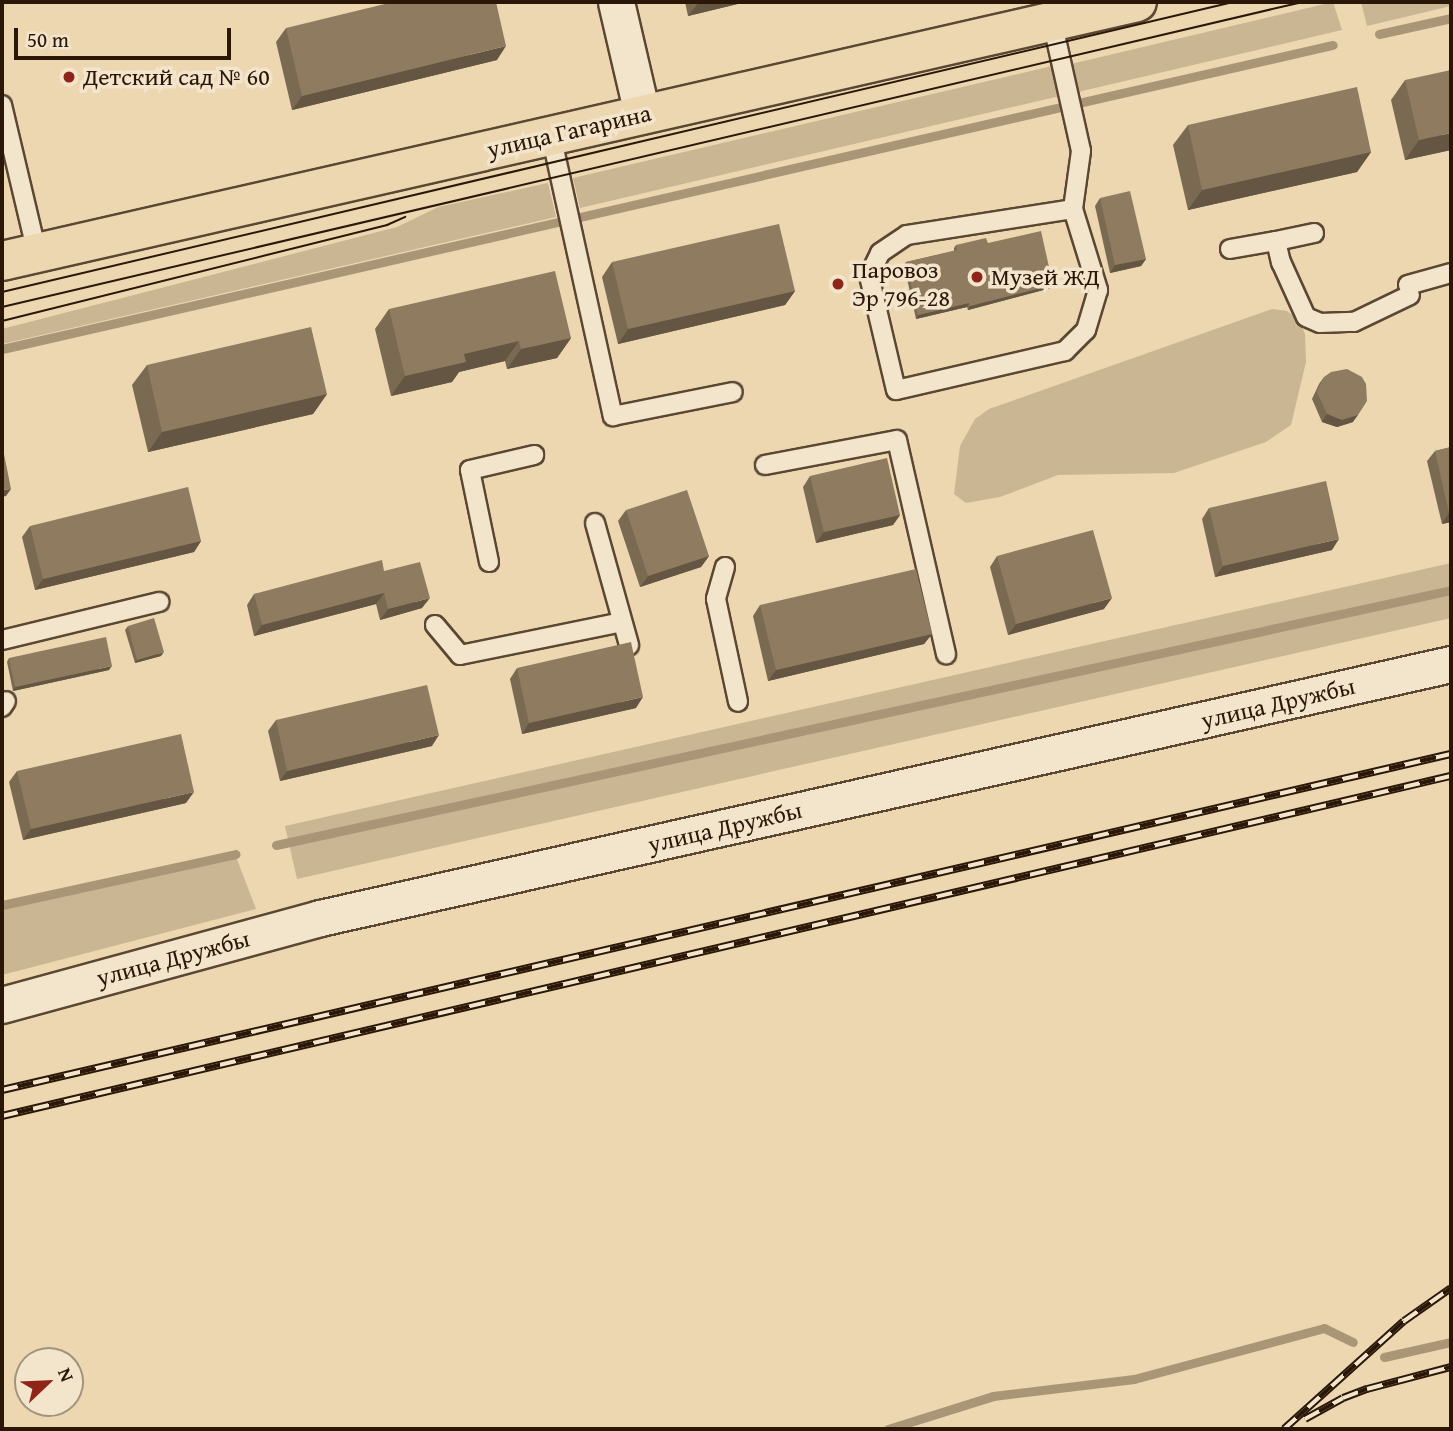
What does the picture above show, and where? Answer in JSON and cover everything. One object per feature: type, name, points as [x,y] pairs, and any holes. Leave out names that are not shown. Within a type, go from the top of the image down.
[{"type":"main road","name":"улица Гагарина","points":[[19,257],[1137,2]]},
{"type":"street","points":[[616,2],[642,114]]},
{"type":"street","name":"улица Дружбы","points":[[2,1005],[320,918],[1451,664]]},
{"type":"lane","points":[[1052,21],[1081,151],[1073,209],[1098,290],[1086,330],[1065,351],[896,390],[869,276],[880,253],[907,235],[1073,209]]},
{"type":"lane","points":[[3,114],[19,257]]},
{"type":"lane","points":[[551,135],[613,416],[733,392]]},
{"type":"lane","points":[[1230,249],[1314,233]]},
{"type":"lane","points":[[1276,241],[1281,262],[1306,317],[1320,323],[1354,322],[1409,290],[1451,273]]},
{"type":"lane","points":[[765,465],[897,440],[946,654]]},
{"type":"lane","points":[[488,562],[470,470],[534,455]]},
{"type":"lane","points":[[595,523],[629,645]]},
{"type":"lane","points":[[725,567],[716,599],[737,702]]},
{"type":"lane","points":[[2,640],[159,602]]},
{"type":"lane","points":[[435,625],[460,655],[622,622]]},
{"type":"shaded area","points":[[1333,2],[1342,30],[1078,92],[1071,64]]},
{"type":"shaded area","points":[[1361,2],[1451,2],[1451,6],[1367,26]]},
{"type":"shaded area","points":[[1052,66],[1060,96],[580,208],[573,178]]},
{"type":"shaded area","points":[[548,183],[556,217],[2,344],[2,329],[397,227],[438,207]]},
{"type":"shaded area","points":[[1272,309],[1287,311],[1299,320],[1305,334],[1306,362],[1291,425],[1266,442],[1174,473],[1058,475],[1000,497],[966,503],[954,494],[960,446],[975,419],[989,409]]},
{"type":"shaded area","points":[[1451,563],[1451,618],[297,879],[285,826]]},
{"type":"shaded area","points":[[235,854],[256,909],[2,975],[2,905]]},
{"type":"building","points":[[393,2],[496,2],[506,46],[302,96],[286,28]]},
{"type":"building","points":[[1451,70],[1451,133],[1419,140],[1405,80]]},
{"type":"building","points":[[1357,87],[1371,152],[1202,190],[1188,125]]},
{"type":"building","points":[[1130,191],[1146,259],[1115,265],[1100,198]]},
{"type":"building","points":[[779,224],[795,291],[628,329],[612,262]]},
{"type":"building","name":"Музей ЖД","points":[[1041,231],[1053,285],[970,306],[969,303],[918,315],[906,262],[957,250],[956,245],[986,238],[988,243]]},
{"type":"building","points":[[555,271],[571,338],[521,349],[519,341],[464,354],[466,362],[405,376],[389,309]]},
{"type":"building","points":[[311,327],[327,394],[162,432],[147,365]]},
{"type":"building","points":[[1347,369],[1362,377],[1366,384],[1367,401],[1358,415],[1342,420],[1327,414],[1317,392],[1324,377],[1331,372]]},
{"type":"building","points":[[2,444],[11,489],[2,490]]},
{"type":"building","points":[[1451,447],[1451,513],[1449,513],[1435,451]]},
{"type":"building","points":[[887,458],[900,515],[824,532],[810,476]]},
{"type":"building","points":[[1326,481],[1339,539],[1223,566],[1209,508]]},
{"type":"building","points":[[188,487],[201,541],[43,579],[30,526]]},
{"type":"building","points":[[687,490],[709,556],[648,576],[626,510]]},
{"type":"building","points":[[1093,530],[1112,598],[1016,624],[997,556]]},
{"type":"building","points":[[382,560],[384,571],[420,562],[430,598],[388,609],[384,593],[262,625],[254,594]]},
{"type":"building","points":[[916,569],[932,634],[776,670],[760,605]]},
{"type":"building","points":[[154,618],[164,652],[137,660],[128,626]]},
{"type":"building","points":[[106,637],[112,666],[15,687],[9,658]]},
{"type":"building","points":[[631,642],[643,697],[529,723],[517,668]]},
{"type":"building","points":[[427,685],[439,735],[287,771],[276,720]]},
{"type":"building","points":[[181,734],[194,792],[31,829],[17,771]]},
{"type":"waterway","points":[[1379,34],[1451,18]]},
{"type":"waterway","points":[[2,349],[1333,45]]},
{"type":"waterway","points":[[276,845],[1451,590]]},
{"type":"waterway","points":[[2,905],[235,854]]},
{"type":"waterway","points":[[888,1429],[993,1396],[1134,1379],[1324,1328],[1353,1342]]},
{"type":"waterway","points":[[1384,1357],[1451,1342]]},
{"type":"tram line","points":[[2,292],[1234,2]]},
{"type":"tram line","points":[[2,307],[1302,2]]},
{"type":"tram line","points":[[2,321],[387,225],[405,217]]},
{"type":"railway","points":[[2,1090],[1451,754]]},
{"type":"railway","points":[[2,1116],[1451,776]]},
{"type":"railway","points":[[1284,1429],[1404,1321],[1451,1288]]},
{"type":"railway","points":[[1305,1419],[1343,1398],[1367,1389],[1451,1367]]},
{"type":"place","name":"Детский сад № 60","points":[[69,77]]},
{"type":"place","name":"Музей ЖД","points":[[977,277]]},
{"type":"place","name":"Паровоз Эр 796-28","points":[[838,284]]}]
